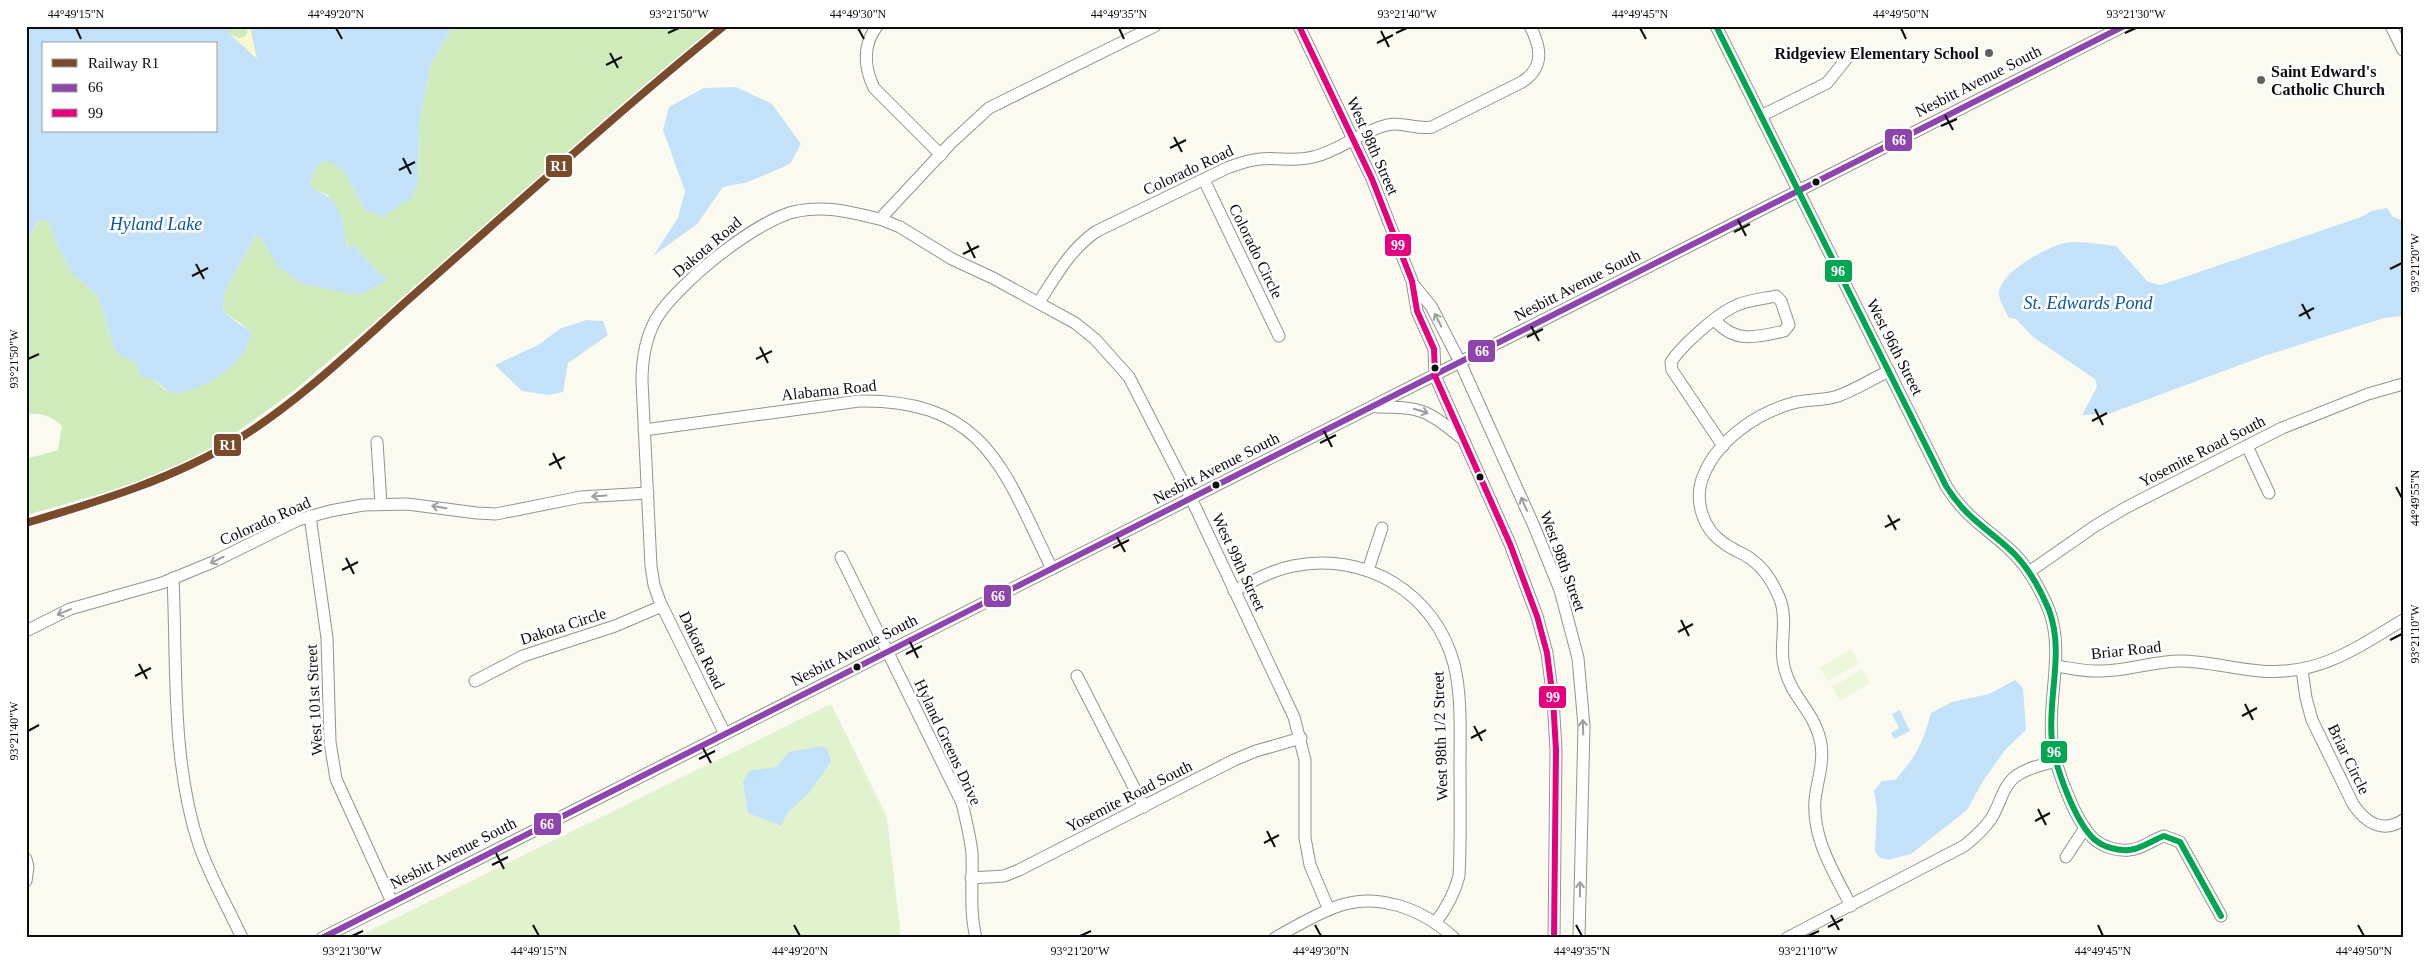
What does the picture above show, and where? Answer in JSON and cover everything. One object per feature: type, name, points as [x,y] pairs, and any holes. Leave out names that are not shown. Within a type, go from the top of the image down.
[{"type":"street","points":[[876,26],[867,47],[866,61],[868,75],[874,88],[941,155]]},
{"type":"street","points":[[880,219],[970,125],[989,108],[1155,26]]},
{"type":"street","name":"West 98th Street","points":[[1299,26],[1372,179],[1412,282],[1417,311],[1434,349],[1436,376],[1525,581],[1538,616],[1547,653],[1554,699],[1556,750],[1554,938]]},
{"type":"street","name":"Colorado Road","points":[[1039,302],[1070,253],[1096,231],[1243,162],[1261,159],[1296,160],[1314,157],[1388,125],[1400,124],[1422,129],[1432,127],[1522,82],[1530,76],[1540,60],[1538,44],[1530,26]]},
{"type":"street","name":"West 96th Street","points":[[1716,26],[1946,486],[1957,503],[1971,518],[2008,548],[2029,572],[2039,588],[2050,612],[2055,637],[2056,666]]},
{"type":"street","name":"Nesbitt Avenue South","points":[[322,938],[1436,376],[1460,362],[2124,26]]},
{"type":"street","points":[[2391,26],[2403,50]]},
{"type":"street","points":[[1761,116],[1827,83],[1847,58]]},
{"type":"street","name":"Colorado Circle","points":[[1204,180],[1279,336]]},
{"type":"street","name":"Dakota Road","points":[[725,734],[662,606],[654,585],[651,566],[642,382],[642,361],[647,340],[656,320],[682,288],[738,241],[776,217],[818,208],[841,210],[880,219]]},
{"type":"street","name":"West 99th Street","points":[[880,219],[900,227],[952,259],[1039,302],[1074,323],[1095,339],[1128,377],[1191,498],[1285,696],[1301,738],[1305,760],[1304,838],[1310,865],[1329,910]]},
{"type":"street","name":"West 98th Street","points":[[1412,282],[1431,306],[1460,362],[1534,526],[1560,590],[1578,658],[1584,726],[1580,938]]},
{"type":"street","points":[[1715,320],[1723,330],[1750,338],[1784,331],[1789,325],[1781,301],[1776,296],[1734,306],[1715,320],[1676,354],[1671,362],[1672,370],[1723,446]]},
{"type":"street","points":[[1851,906],[1818,837],[1815,799],[1822,762],[1821,744],[1809,711],[1790,684],[1784,669],[1782,654],[1785,625],[1781,603],[1774,587],[1764,572],[1752,560],[1725,544],[1714,534],[1700,510],[1699,495],[1704,473],[1723,446],[1753,420],[1773,410],[1794,403],[1838,396],[1889,371]]},
{"type":"street","name":"Yosemite Road South","points":[[2029,572],[2095,526],[2247,446],[2325,410],[2403,384]]},
{"type":"street","name":"Alabama Road","points":[[644,430],[859,401],[886,400],[939,412],[958,423],[991,452],[1003,471],[1052,569]]},
{"type":"street","points":[[1373,407],[1408,407],[1432,415],[1463,440]]},
{"type":"street","points":[[377,442],[381,504]]},
{"type":"street","points":[[2247,446],[2269,493]]},
{"type":"street","name":"Colorado Road","points":[[26,631],[70,609],[139,591],[213,562],[255,540],[310,516],[363,505],[381,504],[408,504],[496,514],[581,497],[648,493]]},
{"type":"street","name":"West 101st Street","points":[[310,516],[327,638],[330,742],[336,779],[392,902]]},
{"type":"street","points":[[1368,570],[1382,528]]},
{"type":"street","name":"Hyland Greens Drive","points":[[841,557],[962,804],[970,836],[970,903],[976,938]]},
{"type":"street","name":"West 98th 1/2 Street","points":[[1234,590],[1279,570],[1295,566],[1335,563],[1368,570],[1402,587],[1420,602],[1436,621],[1447,643],[1455,666],[1460,737],[1459,876],[1454,893],[1435,923]]},
{"type":"street","points":[[172,578],[181,759],[192,818],[200,846],[242,938]]},
{"type":"street","name":"Dakota Circle","points":[[475,681],[522,656],[615,626],[662,606]]},
{"type":"street","name":"Briar Road","points":[[2056,666],[2086,671],[2103,671],[2180,661],[2207,662],[2258,671],[2283,672],[2302,670],[2333,661],[2403,620]]},
{"type":"street","points":[[2056,666],[2051,715],[2052,742],[2056,761],[2068,794],[2085,828],[2103,846],[2116,850],[2141,847],[2164,836],[2180,842],[2221,916]]},
{"type":"street","name":"Briar Circle","points":[[2302,670],[2306,698],[2312,720],[2353,804],[2361,816],[2378,826],[2388,826],[2403,820]]},
{"type":"street","points":[[1078,676],[1144,806]]},
{"type":"street","name":"Yosemite Road South","points":[[971,878],[1004,876],[1019,870],[1256,751],[1301,738]]},
{"type":"street","points":[[1787,938],[1964,846],[1979,834],[1991,818],[2006,788],[2015,776],[2028,769],[2056,761]]},
{"type":"street","points":[[2066,856],[2085,828]]},
{"type":"street","points":[[26,859],[28,867],[26,881]]},
{"type":"street","points":[[1275,938],[1329,910],[1356,902],[1377,902],[1397,905],[1418,912],[1454,938]]},
{"type":"green space","points":[[226,26],[249,26],[246,36],[240,39],[231,35]]},
{"type":"green space","points":[[450,26],[718,26],[588,141],[296,389],[248,424],[211,448],[136,483],[26,515],[26,459],[58,450],[62,426],[54,419],[46,416],[26,414],[26,249],[29,238],[40,218],[50,222],[56,243],[72,273],[98,296],[116,353],[136,363],[166,391],[247,348],[251,331],[223,311],[225,291],[255,236],[261,238],[267,249],[303,284],[323,287],[379,274],[353,244],[349,251],[328,195],[312,189],[310,185],[315,169],[325,160],[343,170],[365,210],[418,182],[419,124],[431,63],[448,35]]},
{"type":"green space","points":[[1851,649],[1859,663],[1828,681],[1820,668]]},
{"type":"green space","points":[[1862,669],[1870,683],[1840,701],[1832,687]]},
{"type":"green space","points":[[831,704],[887,817],[901,938],[355,938]]},
{"type":"sand","points":[[249,26],[258,60],[231,35],[238,38],[246,36]]},
{"type":"water","name":"Hyland Lake","points":[[26,26],[226,26],[231,35],[257,59],[250,26],[450,26],[448,35],[431,63],[419,124],[418,182],[412,197],[383,217],[365,210],[343,170],[325,160],[315,169],[310,184],[315,190],[333,201],[336,206],[343,222],[345,241],[349,250],[353,244],[379,274],[382,273],[386,276],[385,282],[359,295],[303,284],[278,267],[261,238],[255,236],[225,291],[223,311],[251,331],[249,342],[234,364],[211,381],[186,391],[172,393],[154,380],[141,378],[136,363],[116,353],[98,296],[72,273],[56,243],[49,222],[39,219],[29,238],[26,249]]},
{"type":"water","points":[[736,87],[772,104],[801,144],[790,164],[748,182],[723,187],[697,224],[653,256],[678,218],[685,191],[663,130],[669,107],[704,88]]},
{"type":"water","name":"St. Edwards Pond","points":[[2387,208],[2393,217],[2403,220],[2403,316],[2384,318],[2264,356],[2108,414],[2082,415],[2097,387],[2095,379],[2033,337],[2016,319],[2009,318],[1999,296],[2001,285],[2016,269],[2036,255],[2065,243],[2083,242],[2116,246],[2148,282],[2161,285],[2361,217],[2372,211]]},
{"type":"water","points":[[587,320],[603,321],[608,335],[568,363],[563,392],[549,395],[522,391],[495,365],[538,345],[561,328]]},
{"type":"water","points":[[2015,680],[2023,688],[2026,730],[2005,750],[1983,781],[1967,810],[1911,854],[1888,860],[1879,857],[1875,851],[1877,808],[1874,791],[1882,781],[1895,780],[1914,757],[1922,741],[1931,713],[1952,702],[1989,694]]},
{"type":"water","points":[[1900,710],[1910,731],[1894,739],[1891,733],[1899,728],[1892,714]]},
{"type":"water","points":[[822,746],[827,749],[831,762],[809,793],[788,812],[781,826],[748,813],[743,782],[749,771],[776,767],[789,752]]},
{"type":"rail line","name":"R1","points":[[26,523],[136,488],[163,477],[215,453],[264,422],[310,387],[570,157],[724,26]]},
{"type":"transit line","name":"99","points":[[1299,26],[1372,179],[1412,281],[1417,311],[1434,349],[1435,376],[1510,544],[1537,616],[1547,653],[1553,699],[1556,750],[1554,938]]},
{"type":"transit line","name":"96","points":[[1716,26],[1946,486],[1960,505],[2021,561],[2037,584],[2045,601],[2054,626],[2056,643],[2051,725],[2052,742],[2057,765],[2067,793],[2080,820],[2094,839],[2115,849],[2134,849],[2164,836],[2180,842],[2221,916]]},
{"type":"transit line","name":"66","points":[[322,938],[2124,26]]},
{"type":"place","name":"Ridgeview Elementary School","points":[[1989,53]]},
{"type":"place","name":"Saint Edward's Catholic Church","points":[[2261,80]]}]
